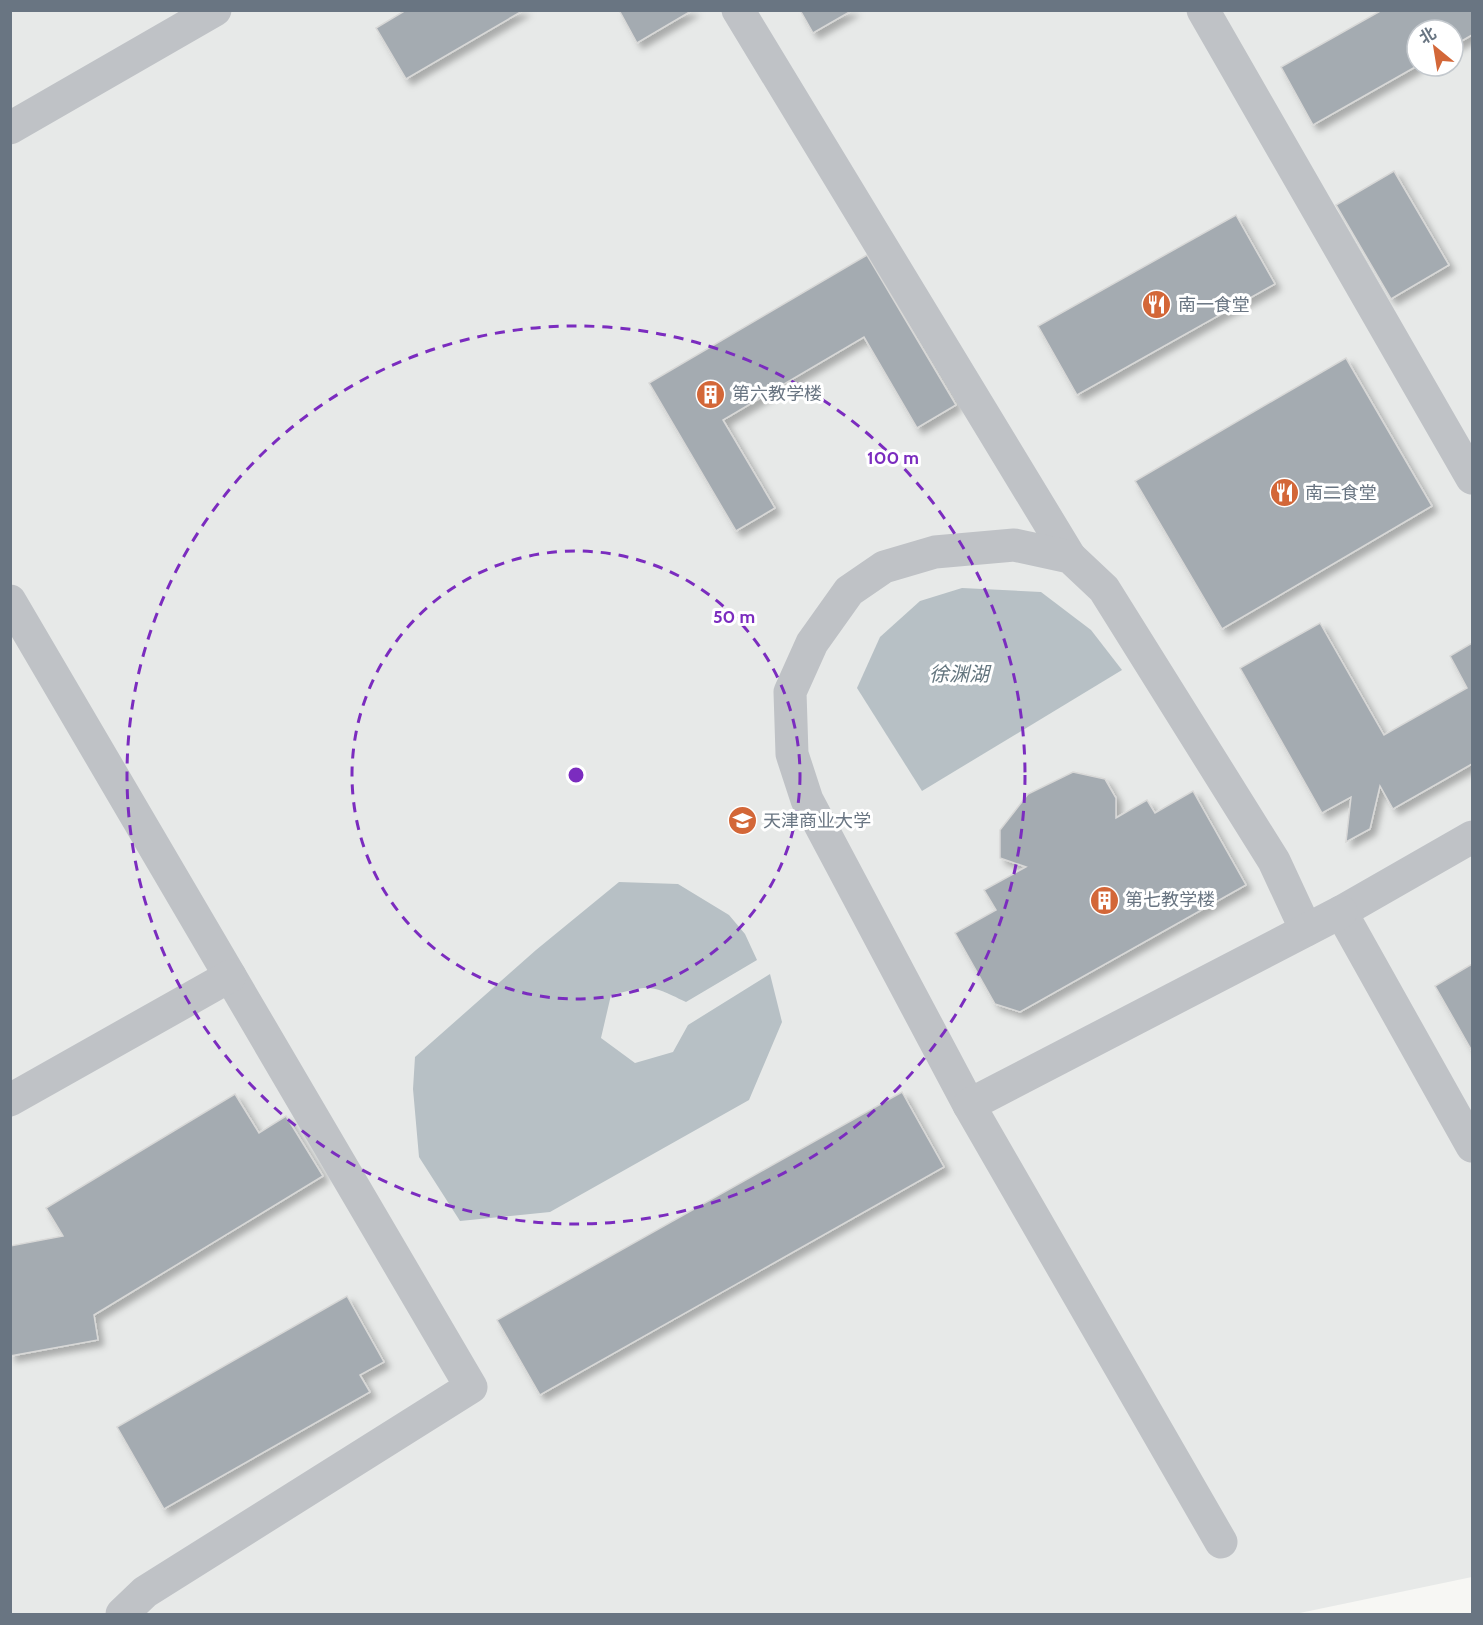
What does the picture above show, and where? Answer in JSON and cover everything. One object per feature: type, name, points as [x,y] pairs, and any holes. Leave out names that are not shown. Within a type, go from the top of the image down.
[{"type":"street","points":[[10,128],[215,10]]},
{"type":"street","points":[[738,10],[1070,557],[1104,590],[1274,861],[1306,930]]},
{"type":"street","points":[[1203,10],[1473,478]]},
{"type":"street","points":[[1070,557],[1014,544],[934,552],[884,567],[849,591],[812,643],[790,692],[792,754],[807,800],[969,1105],[1221,1542]]},
{"type":"street","points":[[10,601],[471,1387],[145,1592],[122,1614]]},
{"type":"street","points":[[969,1105],[1341,912],[1473,837]]},
{"type":"street","points":[[1341,912],[1473,1146]]},
{"type":"street","points":[[10,1100],[230,976]]},
{"type":"shaded area","name":"天津商业大学","points":[[11,11],[1472,11],[1472,1577],[1295,1614],[11,1614]]},
{"type":"water","name":"徐渊湖","points":[[962,588],[1041,592],[1091,630],[1122,670],[922,791],[857,688],[880,637],[920,601]]},
{"type":"water","points":[[619,882],[678,884],[729,915],[745,934],[757,960],[686,1002],[650,988],[634,989],[611,995],[601,1038],[635,1063],[673,1052],[688,1025],[770,974],[782,1022],[749,1100],[550,1212],[460,1221],[419,1157],[413,1089],[415,1057],[536,950]]},
{"type":"building","points":[[406,10],[524,10],[406,79],[376,28]]},
{"type":"building","points":[[619,10],[693,10],[637,43]]},
{"type":"building","points":[[800,10],[853,10],[813,33]]},
{"type":"building","points":[[1382,10],[1472,10],[1472,35],[1465,39],[1465,18],[1405,18],[1405,73],[1313,125],[1281,67]]},
{"type":"building","points":[[1394,171],[1449,265],[1391,299],[1336,205]]},
{"type":"building","name":"南一食堂","points":[[1236,215],[1275,284],[1077,395],[1038,326]]},
{"type":"building","name":"第六教学楼","points":[[867,255],[956,405],[917,428],[864,337],[723,420],[775,508],[736,531],[649,383]]},
{"type":"building","name":"南二食堂","points":[[1346,358],[1432,506],[1222,629],[1135,481]]},
{"type":"building","points":[[1320,623],[1384,735],[1467,688],[1450,656],[1472,643],[1472,764],[1393,809],[1380,786],[1370,829],[1346,842],[1351,797],[1322,813],[1240,668]]},
{"type":"building","name":"第七教学楼","points":[[1073,772],[1105,779],[1116,798],[1116,818],[1147,800],[1155,813],[1193,791],[1246,885],[1020,1012],[995,1004],[955,933],[996,910],[984,890],[1026,867],[1000,858],[1000,830],[1028,794]]},
{"type":"building","points":[[1472,964],[1472,1051],[1435,986]]},
{"type":"building","points":[[902,1092],[944,1167],[540,1395],[497,1320]]},
{"type":"building","points":[[235,1094],[259,1133],[286,1116],[323,1176],[94,1315],[98,1340],[10,1356],[10,1246],[63,1236],[46,1208]]},
{"type":"building","points":[[347,1296],[384,1362],[360,1375],[370,1392],[164,1509],[117,1427]]},
{"type":"place","name":"南一食堂","points":[[1157,305]]},
{"type":"place","name":"第六教学楼","points":[[711,394]]},
{"type":"place","name":"南二食堂","points":[[1284,493]]},
{"type":"place","name":"天津商业大学","points":[[742,821]]},
{"type":"place","name":"第七教学楼","points":[[1104,900]]}]
